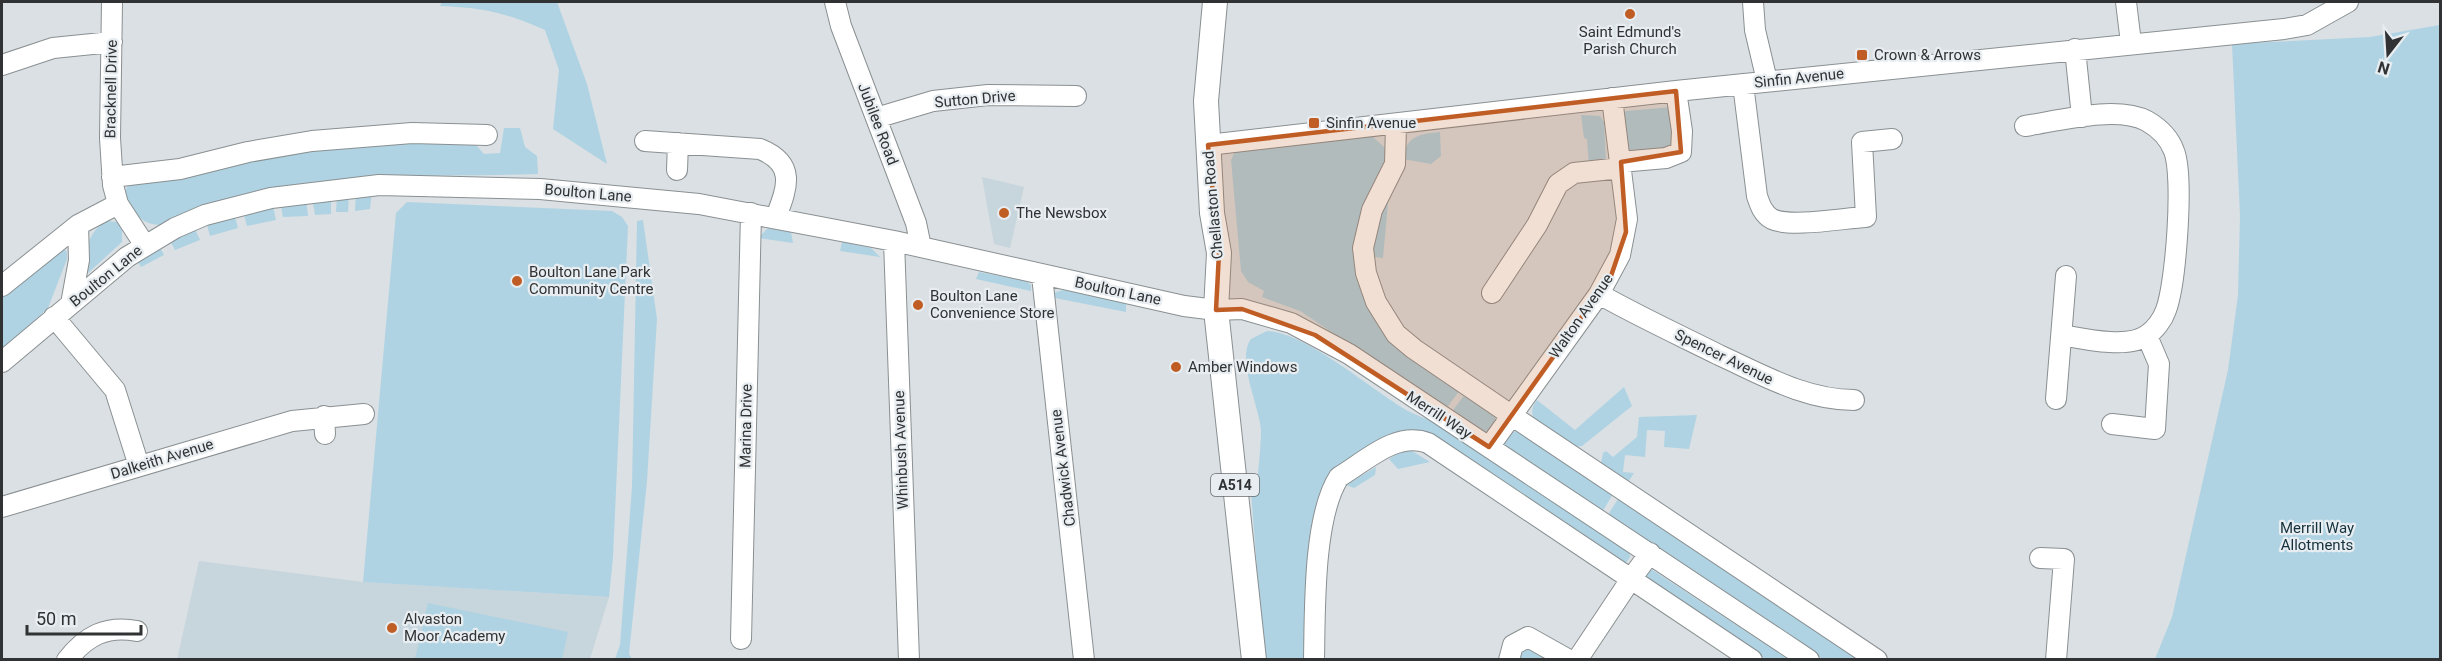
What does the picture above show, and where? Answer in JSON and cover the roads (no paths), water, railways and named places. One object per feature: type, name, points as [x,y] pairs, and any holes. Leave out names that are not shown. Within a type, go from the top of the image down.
[{"type":"main road","name":"Chellaston Road","points":[[1215,2],[1206,101],[1212,213],[1219,253],[1215,310],[1254,660]]},
{"type":"street","name":"Bracknell Drive","points":[[112,2],[112,177],[118,204]]},
{"type":"street","name":"Jubilee Road","points":[[835,2],[841,26],[916,223],[921,247]]},
{"type":"street","points":[[1753,2],[1755,30],[1767,81]]},
{"type":"street","points":[[2126,2],[2131,43]]},
{"type":"street","name":"Sinfin Avenue","points":[[1208,145],[1767,81],[2307,25],[2348,2]]},
{"type":"street","points":[[2,65],[53,48],[112,42]]},
{"type":"street","points":[[2075,49],[2082,117]]},
{"type":"street","points":[[1743,84],[1757,196],[1760,207],[1774,220],[1793,222],[1866,217],[1862,142],[1892,139]]},
{"type":"street","points":[[1494,295],[1537,225],[1558,184],[1574,173],[1666,158],[1681,152],[1682,131],[1676,91]]},
{"type":"street","name":"Sutton Drive","points":[[876,118],[944,100],[988,95],[1076,96]]},
{"type":"street","name":"Walton Avenue","points":[[1489,447],[1611,276],[1625,240],[1627,219],[1612,98]]},
{"type":"street","points":[[2025,126],[2082,117],[2137,117],[2159,130],[2175,152],[2179,183],[2170,297],[2162,318],[2147,336],[2138,340],[2118,341],[2062,335]]},
{"type":"street","points":[[1396,124],[1395,164],[1372,210],[1363,242],[1366,273],[1376,302],[1390,327],[1404,341],[1511,415],[1877,660]]},
{"type":"street","points":[[112,177],[180,169],[248,152],[312,141],[412,134],[487,135]]},
{"type":"street","points":[[645,141],[760,149],[773,155],[781,164],[787,179],[776,217]]},
{"type":"street","points":[[677,170],[678,143]]},
{"type":"street","name":"Boulton Lane","points":[[2,362],[144,244],[200,217],[251,202],[305,192],[379,185],[471,186],[599,193],[699,204],[894,240],[1042,276],[1215,310]]},
{"type":"street","points":[[2,286],[78,225],[118,204],[144,244]]},
{"type":"street","name":"Marina Drive","points":[[741,639],[751,213]]},
{"type":"street","points":[[70,304],[79,260],[78,225]]},
{"type":"street","name":"Whinbush Avenue","points":[[894,240],[909,660]]},
{"type":"street","name":"Chadwick Avenue","points":[[1042,276],[1084,660]]},
{"type":"street","points":[[2056,399],[2066,276]]},
{"type":"street","name":"Spencer Avenue","points":[[1599,294],[1633,313],[1793,389],[1834,400],[1854,400]]},
{"type":"street","name":"Merrill Way","points":[[1215,310],[1242,309],[1291,323],[1315,335],[1489,447],[1809,660]]},
{"type":"street","points":[[54,317],[115,390],[139,466]]},
{"type":"street","points":[[2112,424],[2155,429],[2159,364],[2147,336]]},
{"type":"street","name":"Dalkeith Avenue","points":[[2,507],[292,421],[324,425],[364,414]]},
{"type":"street","name":"Merrill Way","points":[[1314,660],[1317,573],[1330,494],[1340,477],[1390,446],[1407,439],[1428,443],[1752,660]]},
{"type":"street","points":[[1577,660],[1650,553]]},
{"type":"street","points":[[2040,558],[2064,559],[2056,660]]},
{"type":"street","points":[[67,660],[80,644],[96,634],[122,628],[137,631]]},
{"type":"street","points":[[1509,660],[1513,645],[1528,637],[1569,660]]},
{"type":"place","name":"Saint Edmund's Parish Church","points":[[1630,14]]},
{"type":"place","name":"Crown & Arrows","points":[[1862,55]]},
{"type":"place","name":"Sinfin Avenue","points":[[1314,123]]},
{"type":"place","name":"The Newsbox","points":[[1004,213]]},
{"type":"place","name":"Boulton Lane Park Community Centre","points":[[517,281]]},
{"type":"place","name":"Boulton Lane Convenience Store","points":[[918,305]]},
{"type":"place","name":"Amber Windows","points":[[1176,367]]},
{"type":"place","name":"Alvaston Moor Academy","points":[[392,628]]},
{"type":"park label","name":"Merrill Way Allotments","points":[[2317,536]]}]
